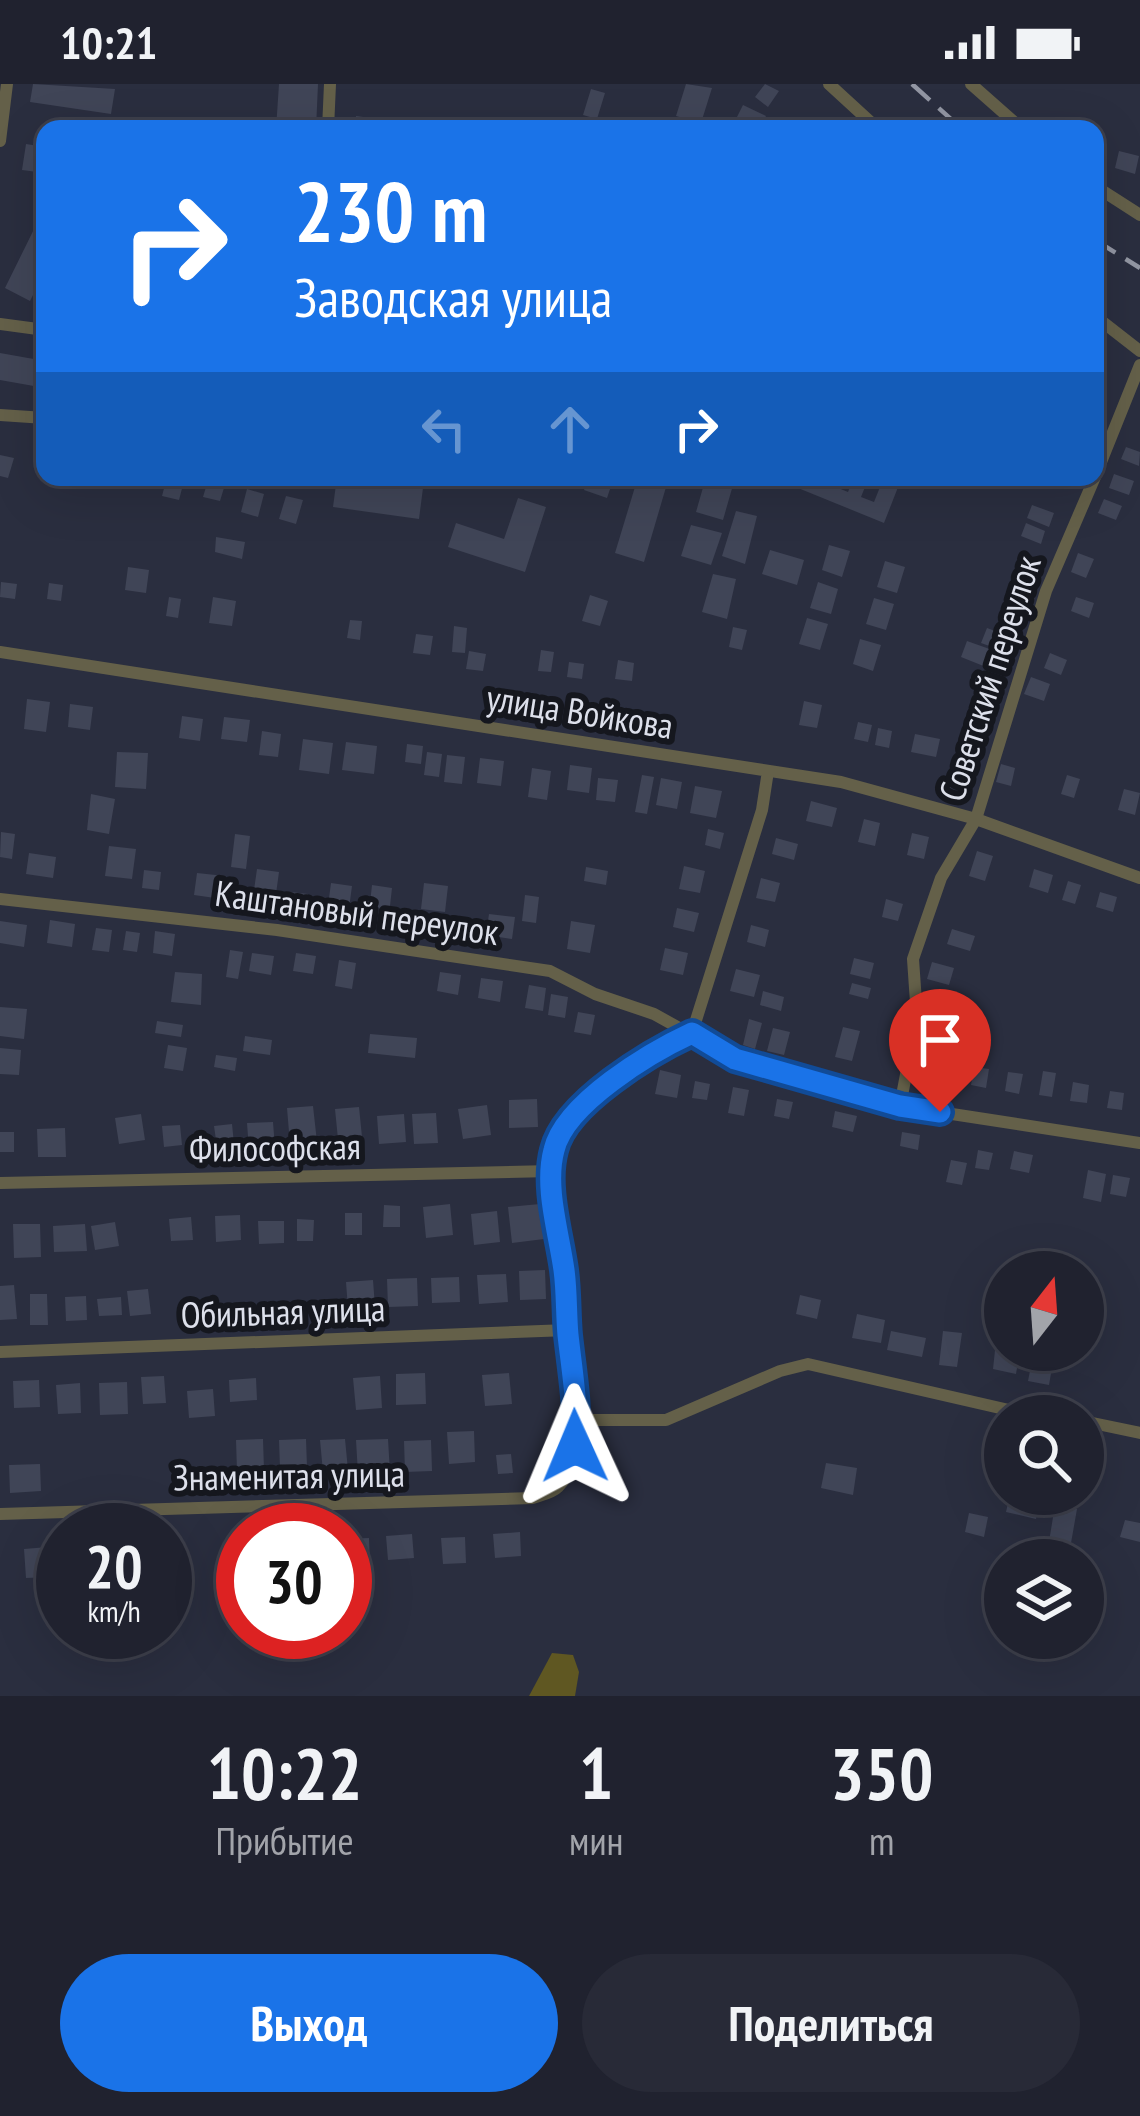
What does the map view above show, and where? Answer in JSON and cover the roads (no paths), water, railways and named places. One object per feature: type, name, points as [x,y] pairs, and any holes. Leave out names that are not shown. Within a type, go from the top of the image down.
[{"type":"street","points":[[0,141],[8,84]]},
{"type":"street","points":[[328,120],[330,84]]},
{"type":"street","points":[[829,84],[868,120]]},
{"type":"street","points":[[971,84],[1012,120]]},
{"type":"street","points":[[1104,192],[1140,215]]},
{"type":"street","points":[[1104,323],[1140,351]]},
{"type":"street","points":[[0,324],[36,329]]},
{"type":"street","name":"Советский переулок","points":[[1104,455],[1140,365]]},
{"type":"street","points":[[0,415],[36,417]]},
{"type":"street","name":"Советский переулок","points":[[900,1106],[917,1017],[913,959],[941,878],[976,819],[1046,591],[1091,486]]},
{"type":"street","name":"улица Войкова","points":[[0,652],[841,782],[976,819],[1140,878]]},
{"type":"street","points":[[768,771],[762,810],[692,1033],[650,1053],[609,1083],[562,1130],[554,1149],[551,1171],[578,1420],[667,1420],[780,1371],[808,1364],[984,1404]]},
{"type":"street","name":"Каштановый переулок","points":[[0,899],[277,930],[550,971],[692,1033],[735,1059],[900,1106],[1140,1143]]},
{"type":"street","name":"Философская","points":[[0,1183],[551,1171]]},
{"type":"street","name":"Обильная улица","points":[[0,1352],[568,1330]]},
{"type":"street","name":"Знаменитая улица","points":[[0,1514],[533,1498],[556,1490],[568,1471],[578,1420]]},
{"type":"street","points":[[1104,1425],[1140,1433]]},
{"type":"railway","points":[[912,84],[952,120]]},
{"type":"railway","points":[[1104,246],[1140,268]]}]
